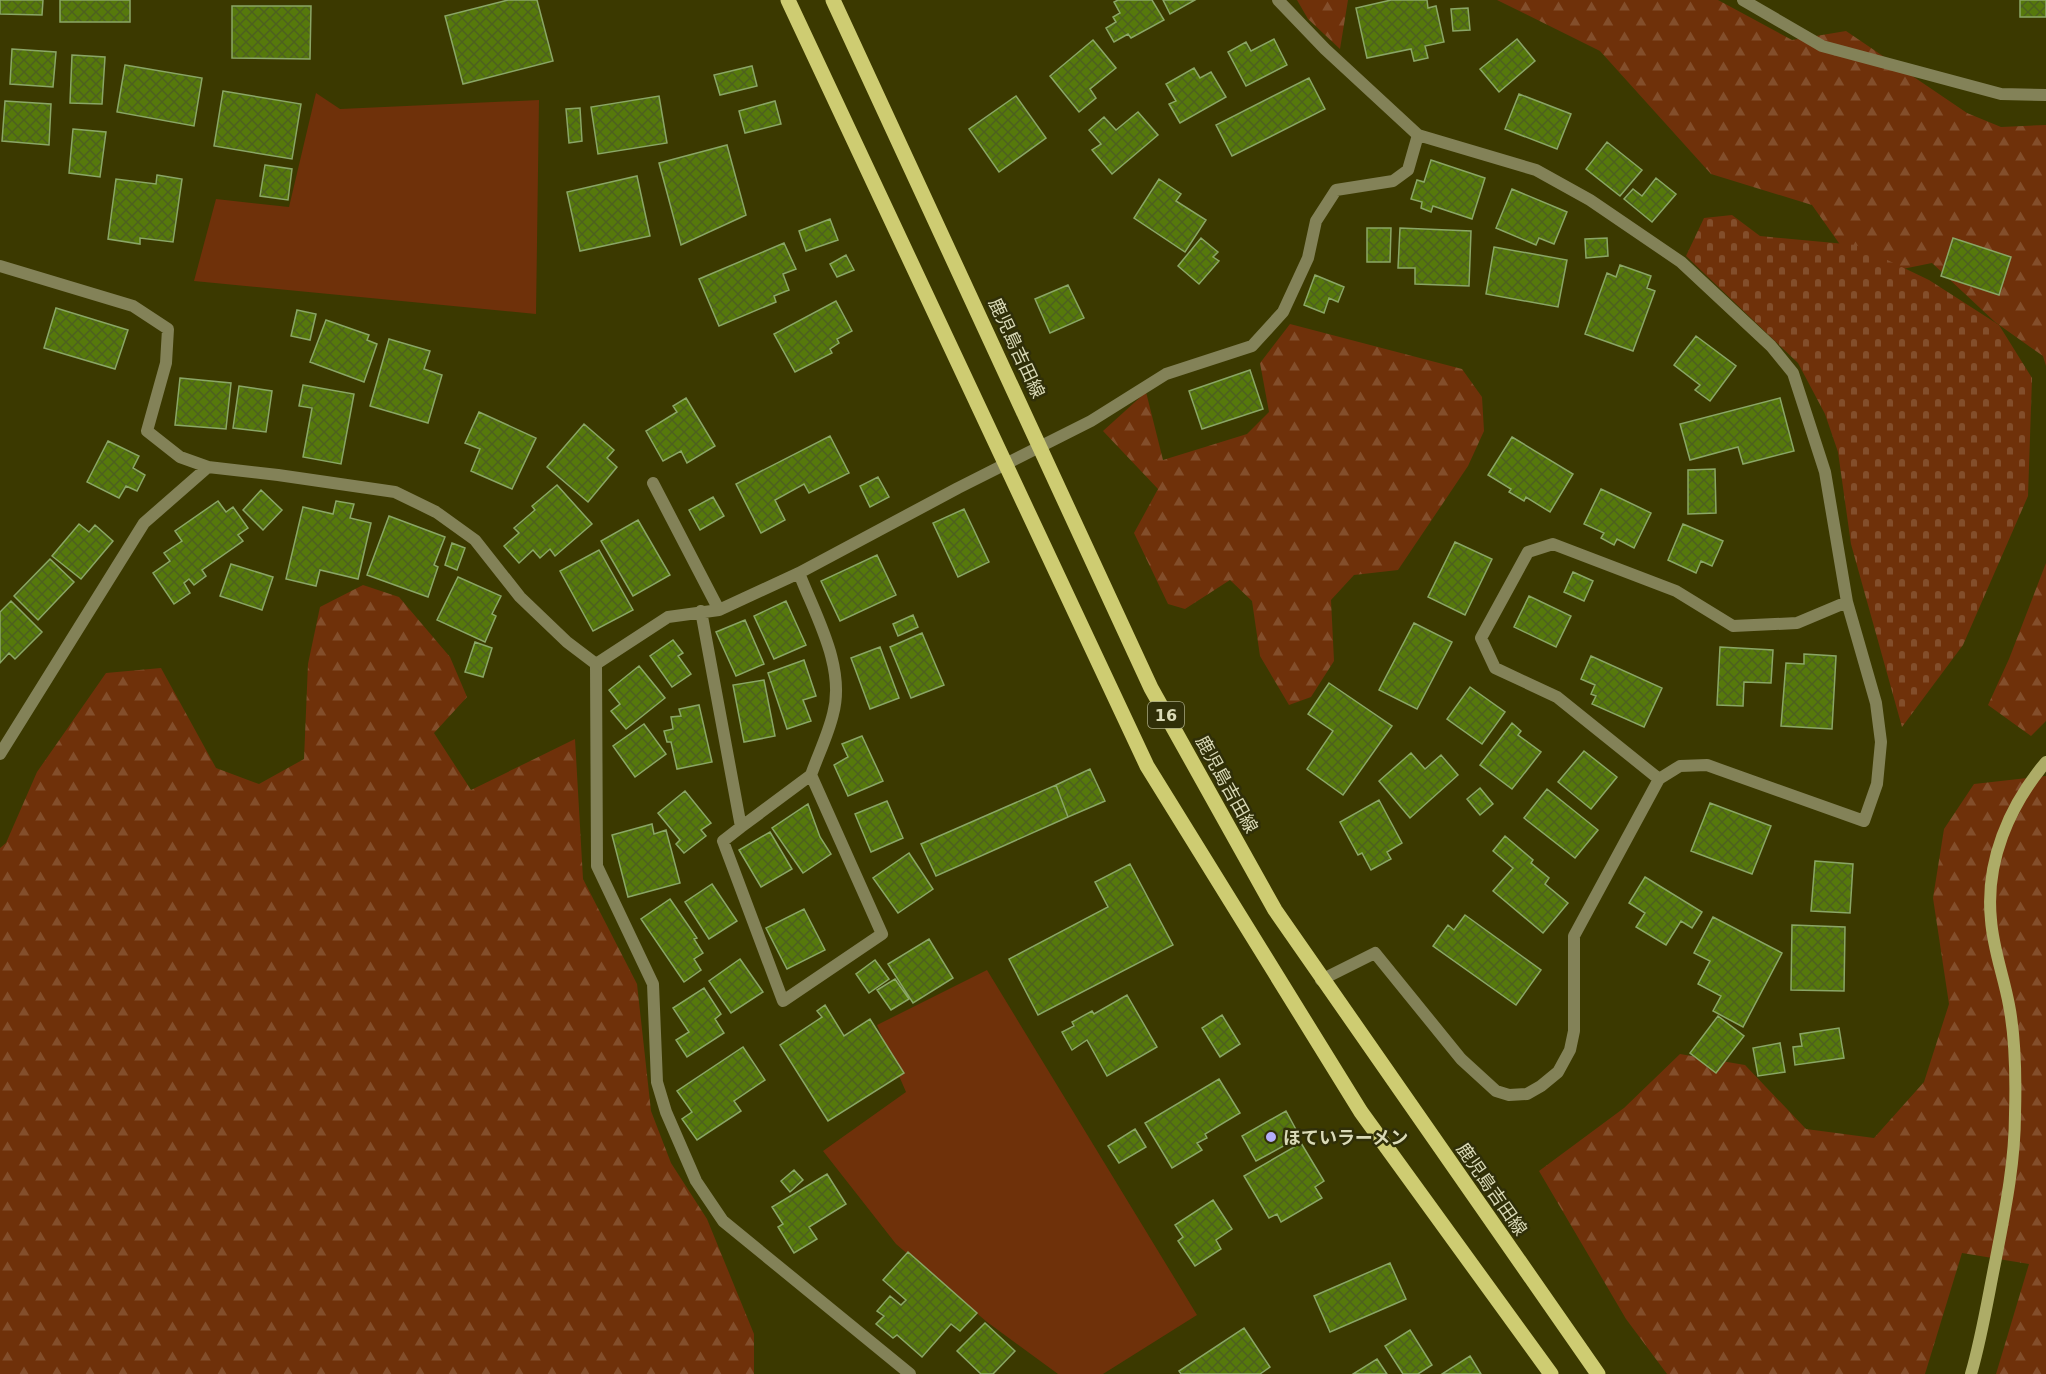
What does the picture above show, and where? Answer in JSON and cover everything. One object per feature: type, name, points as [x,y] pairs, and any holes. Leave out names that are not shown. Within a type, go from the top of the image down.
[{"type":"main road","name":"16","points":[[788,0],[1147,766],[1361,1112],[1551,1374]]},
{"type":"main road","name":"鹿児島吉田線","points":[[833,0],[1151,688],[1275,910],[1321,980],[1598,1374]]},
{"type":"street","points":[[1278,0],[1325,49],[1418,135],[1536,170],[1590,200],[1682,262],[1771,346],[1793,373],[1822,463],[1847,602],[1876,703],[1881,742],[1877,784],[1864,821],[1707,765],[1680,766],[1659,779],[1574,936],[1574,1031],[1570,1050],[1558,1072],[1527,1094],[1509,1095],[1496,1091],[1461,1059],[1375,953],[1321,980]]},
{"type":"street","points":[[1743,0],[1822,46],[2001,94],[2046,95]]},
{"type":"street","points":[[596,664],[668,617],[719,610],[799,573],[1091,422],[1166,374],[1252,346],[1283,312],[1308,258],[1316,221],[1336,190],[1393,181],[1408,170],[1418,135]]},
{"type":"street","points":[[0,266],[133,306],[168,329],[166,363],[147,431],[180,457],[207,467],[395,492],[436,512],[475,540],[520,597],[567,642],[596,664]]},
{"type":"street","points":[[0,754],[144,523],[207,467]]},
{"type":"street","points":[[653,483],[719,610]]},
{"type":"street","points":[[1659,779],[1557,697],[1495,668],[1481,638],[1528,552],[1552,544],[1676,591],[1733,626],[1797,623],[1847,602]]},
{"type":"street","points":[[799,573],[833,660],[834,712],[811,775],[723,841],[783,1001],[882,934],[811,775]]},
{"type":"street","points":[[701,611],[741,827]]},
{"type":"street","points":[[596,664],[597,866],[653,984],[657,1082],[666,1112],[696,1181],[723,1221],[910,1374]]},
{"type":"street","points":[[1971,1374],[1979,1347],[2005,1212],[2015,1116],[2015,1043],[2010,1006],[1990,922],[1990,886],[1994,855],[2002,834],[2027,784],[2046,762]]},
{"type":"green space","points":[[1297,0],[1348,0],[1340,49],[1308,19]]},
{"type":"green space","points":[[1497,0],[1718,0],[1792,40],[1846,31],[1967,113],[2001,127],[2046,125],[2046,366],[2043,356],[1995,322],[1932,263],[1863,277],[1812,205],[1711,174],[1600,51]]},
{"type":"green space","points":[[316,93],[340,109],[539,100],[536,314],[194,281],[216,199],[289,207]]},
{"type":"green space","points":[[1732,215],[1760,236],[1856,245],[1929,280],[1999,325],[2032,378],[2028,496],[1963,645],[1902,727],[1851,544],[1838,452],[1825,414],[1798,363],[1686,256],[1704,218]]},
{"type":"green space","points":[[1290,324],[1462,369],[1482,397],[1484,431],[1468,466],[1398,570],[1354,575],[1331,600],[1334,661],[1311,697],[1289,705],[1260,656],[1252,601],[1230,580],[1185,609],[1168,604],[1134,533],[1158,489],[1103,431],[1146,392],[1163,460],[1247,434],[1269,412],[1260,363]]},
{"type":"green space","points":[[2046,563],[2046,721],[2031,736],[1988,705],[2009,659]]},
{"type":"green space","points":[[363,585],[399,597],[450,657],[467,697],[434,733],[471,790],[575,739],[583,879],[637,984],[651,1111],[671,1163],[707,1219],[754,1334],[754,1374],[0,1374],[0,848],[6,843],[37,772],[106,673],[161,668],[216,768],[259,784],[304,759],[308,664],[320,607]]},
{"type":"green space","points":[[2046,776],[2046,1374],[1996,1374],[2029,1264],[1962,1253],[1925,1374],[1667,1374],[1626,1319],[1539,1171],[1624,1108],[1680,1054],[1745,1065],[1806,1129],[1874,1138],[1924,1082],[1949,1004],[1933,898],[1944,829],[1974,784]]},
{"type":"green space","points":[[987,970],[1197,1315],[1103,1374],[1058,1374],[987,1322],[896,1244],[823,1151],[906,1092],[877,1025]]},
{"type":"building","points":[[0,0],[43,0],[42,15],[0,14]]},
{"type":"building","points":[[60,0],[130,0],[130,22],[60,22]]},
{"type":"building","points":[[508,0],[537,0],[553,61],[463,84],[445,16]]},
{"type":"building","points":[[1152,0],[1164,20],[1131,38],[1128,34],[1114,42],[1106,28],[1116,22],[1113,17],[1120,13],[1114,2]]},
{"type":"building","points":[[1163,0],[1195,0],[1170,14]]},
{"type":"building","points":[[1391,0],[1427,0],[1428,8],[1436,6],[1444,42],[1425,46],[1428,58],[1414,61],[1411,49],[1367,58],[1356,8]]},
{"type":"building","points":[[2020,0],[2046,0],[2046,17],[2020,17]]},
{"type":"building","points":[[232,6],[311,6],[310,59],[232,58]]},
{"type":"building","points":[[1468,8],[1470,30],[1453,31],[1451,9]]},
{"type":"building","points":[[1274,39],[1287,65],[1246,86],[1228,52],[1246,42],[1251,51]]},
{"type":"building","points":[[1517,39],[1535,61],[1499,92],[1480,69]]},
{"type":"building","points":[[1093,40],[1116,68],[1090,89],[1096,98],[1079,112],[1050,76]]},
{"type":"building","points":[[12,49],[56,52],[53,87],[10,84]]},
{"type":"building","points":[[72,55],[105,57],[102,104],[70,103]]},
{"type":"building","points":[[125,65],[202,78],[194,126],[117,112]]},
{"type":"building","points":[[752,66],[757,86],[720,95],[714,75]]},
{"type":"building","points":[[1194,68],[1200,78],[1211,72],[1226,97],[1180,123],[1169,104],[1176,101],[1166,84]]},
{"type":"building","points":[[1309,78],[1325,109],[1232,156],[1216,125]]},
{"type":"building","points":[[223,91],[301,104],[292,159],[214,146]]},
{"type":"building","points":[[1519,94],[1571,114],[1557,149],[1505,129]]},
{"type":"building","points":[[659,96],[667,143],[598,154],[591,107]]},
{"type":"building","points":[[1016,96],[1046,138],[999,172],[969,129]]},
{"type":"building","points":[[5,101],[51,104],[49,145],[2,141]]},
{"type":"building","points":[[775,101],[781,124],[745,133],[739,111]]},
{"type":"building","points":[[580,108],[582,141],[569,143],[566,109]]},
{"type":"building","points":[[1138,112],[1158,135],[1112,174],[1092,150],[1101,144],[1089,130],[1104,117],[1116,130]]},
{"type":"building","points":[[73,129],[106,132],[100,177],[69,173]]},
{"type":"building","points":[[1607,142],[1642,170],[1620,196],[1586,169]]},
{"type":"building","points":[[727,145],[746,215],[681,245],[659,163]]},
{"type":"building","points":[[1431,160],[1485,178],[1472,219],[1433,206],[1431,212],[1421,208],[1422,202],[1411,199],[1417,180],[1424,182]]},
{"type":"building","points":[[265,165],[292,169],[288,200],[260,196]]},
{"type":"building","points":[[157,175],[182,179],[173,242],[140,238],[140,244],[108,239],[116,179],[156,184]]},
{"type":"building","points":[[637,176],[650,236],[580,251],[567,192]]},
{"type":"building","points":[[1656,178],[1676,194],[1652,222],[1624,199],[1633,189],[1642,196]]},
{"type":"building","points":[[1159,179],[1181,194],[1176,201],[1206,220],[1185,252],[1134,218]]},
{"type":"building","points":[[1512,189],[1567,212],[1554,244],[1539,238],[1536,245],[1496,228]]},
{"type":"building","points":[[830,219],[838,240],[806,251],[799,231]]},
{"type":"building","points":[[1367,228],[1391,228],[1390,262],[1367,262]]},
{"type":"building","points":[[1400,228],[1471,231],[1469,286],[1415,284],[1415,268],[1398,268]]},
{"type":"building","points":[[1201,238],[1218,252],[1213,257],[1219,261],[1199,284],[1178,266]]},
{"type":"building","points":[[1607,238],[1608,256],[1586,258],[1585,239]]},
{"type":"building","points":[[1953,238],[2011,257],[1999,295],[1941,276]]},
{"type":"building","points":[[784,243],[796,269],[783,274],[789,290],[774,296],[776,302],[719,326],[699,279]]},
{"type":"building","points":[[1494,247],[1567,260],[1558,307],[1486,294]]},
{"type":"building","points":[[846,255],[854,270],[837,277],[830,264]]},
{"type":"building","points":[[1620,265],[1651,276],[1647,288],[1655,291],[1633,351],[1585,334],[1607,273],[1616,277]]},
{"type":"building","points":[[1315,275],[1344,287],[1338,302],[1329,298],[1324,313],[1304,305]]},
{"type":"building","points":[[1068,285],[1084,318],[1050,333],[1035,299]]},
{"type":"building","points":[[836,301],[852,331],[837,339],[839,343],[830,349],[832,353],[795,372],[774,334]]},
{"type":"building","points":[[56,308],[128,330],[115,369],[44,348]]},
{"type":"building","points":[[297,310],[316,314],[310,340],[291,336]]},
{"type":"building","points":[[326,320],[369,335],[367,340],[377,344],[364,382],[310,362]]},
{"type":"building","points":[[1696,336],[1736,366],[1710,401],[1695,390],[1700,385],[1674,365]]},
{"type":"building","points":[[389,339],[430,351],[424,369],[442,375],[428,423],[370,406]]},
{"type":"building","points":[[1250,370],[1263,409],[1202,429],[1189,391]]},
{"type":"building","points":[[180,378],[231,383],[226,429],[175,425]]},
{"type":"building","points":[[303,385],[354,394],[341,464],[303,457],[312,408],[299,406]]},
{"type":"building","points":[[239,386],[272,391],[266,432],[233,428]]},
{"type":"building","points":[[686,398],[715,446],[687,463],[681,451],[663,461],[646,431],[677,412],[673,406]]},
{"type":"building","points":[[1780,398],[1794,451],[1743,464],[1738,447],[1690,460],[1680,424]]},
{"type":"building","points":[[479,412],[536,438],[512,489],[471,471],[480,449],[465,443]]},
{"type":"building","points":[[584,424],[614,450],[607,458],[617,467],[588,502],[547,467]]},
{"type":"building","points":[[830,436],[849,473],[809,493],[804,484],[775,500],[785,520],[761,533],[736,484]]},
{"type":"building","points":[[1512,437],[1573,474],[1550,512],[1526,497],[1524,501],[1509,492],[1511,489],[1488,475]]},
{"type":"building","points":[[108,441],[139,456],[133,468],[145,475],[137,491],[126,486],[119,498],[87,482]]},
{"type":"building","points":[[1715,469],[1716,513],[1688,514],[1688,470]]},
{"type":"building","points":[[878,477],[889,497],[870,507],[860,486]]},
{"type":"building","points":[[557,485],[592,524],[555,556],[550,549],[540,558],[533,550],[519,563],[504,546],[519,533],[514,528],[535,510],[532,506]]},
{"type":"building","points":[[1601,489],[1651,513],[1634,548],[1617,539],[1614,545],[1601,538],[1604,533],[1584,524]]},
{"type":"building","points":[[261,490],[282,510],[263,530],[243,510]]},
{"type":"building","points":[[713,497],[724,516],[700,530],[689,510]]},
{"type":"building","points":[[218,501],[226,512],[233,507],[248,528],[238,535],[243,541],[202,570],[206,576],[194,585],[189,579],[184,583],[190,593],[174,604],[153,573],[170,561],[164,553],[182,541],[175,531]]},
{"type":"building","points":[[336,501],[354,504],[350,518],[371,523],[358,579],[320,570],[316,586],[286,579],[303,507],[333,514]]},
{"type":"building","points":[[964,509],[989,562],[958,577],[933,523]]},
{"type":"building","points":[[389,516],[445,537],[434,565],[438,567],[428,597],[367,575]]},
{"type":"building","points":[[638,520],[670,575],[633,596],[601,541]]},
{"type":"building","points":[[79,524],[89,532],[95,525],[113,541],[81,579],[52,556]]},
{"type":"building","points":[[1683,524],[1723,541],[1712,566],[1701,561],[1696,573],[1668,560]]},
{"type":"building","points":[[1455,542],[1492,559],[1465,615],[1428,597]]},
{"type":"building","points":[[452,543],[465,548],[457,570],[445,565]]},
{"type":"building","points":[[599,550],[633,610],[593,631],[560,571]]},
{"type":"building","points":[[877,555],[896,595],[840,621],[821,581]]},
{"type":"building","points":[[50,559],[74,582],[38,620],[14,596]]},
{"type":"building","points":[[231,564],[273,577],[262,610],[220,596]]},
{"type":"building","points":[[1573,572],[1593,581],[1584,601],[1564,592]]},
{"type":"building","points":[[458,577],[501,596],[492,614],[496,616],[485,642],[437,620]]},
{"type":"building","points":[[1529,596],[1571,616],[1556,647],[1514,627]]},
{"type":"building","points":[[11,601],[42,632],[15,659],[9,653],[0,663],[0,612]]},
{"type":"building","points":[[786,601],[806,645],[774,659],[754,616]]},
{"type":"building","points":[[913,615],[918,627],[898,636],[893,624]]},
{"type":"building","points":[[745,620],[764,664],[736,676],[716,632]]},
{"type":"building","points":[[1414,623],[1452,642],[1417,709],[1379,690]]},
{"type":"building","points":[[922,633],[944,685],[911,698],[890,647]]},
{"type":"building","points":[[673,640],[683,653],[678,656],[691,674],[672,687],[650,656]]},
{"type":"building","points":[[475,642],[492,648],[483,677],[465,672]]},
{"type":"building","points":[[880,647],[899,698],[870,709],[851,658]]},
{"type":"building","points":[[1720,647],[1773,650],[1771,683],[1744,682],[1743,706],[1717,705]]},
{"type":"building","points":[[1804,654],[1836,656],[1832,729],[1781,726],[1786,663],[1804,664]]},
{"type":"building","points":[[1591,656],[1662,688],[1644,727],[1592,704],[1596,696],[1591,694],[1595,685],[1581,679]]},
{"type":"building","points":[[804,660],[816,696],[803,700],[811,721],[787,729],[768,673]]},
{"type":"building","points":[[639,666],[665,698],[626,729],[611,711],[620,704],[609,690]]},
{"type":"building","points":[[764,680],[775,736],[744,742],[733,685]]},
{"type":"building","points":[[1329,683],[1392,726],[1343,795],[1307,769],[1333,731],[1308,714]]},
{"type":"building","points":[[1470,687],[1505,712],[1482,744],[1447,719]]},
{"type":"building","points":[[699,705],[712,762],[677,769],[671,742],[667,742],[664,731],[673,729],[671,717],[681,716],[679,709]]},
{"type":"building","points":[[1512,723],[1521,731],[1518,735],[1541,752],[1512,789],[1480,765]]},
{"type":"building","points":[[644,724],[666,754],[635,777],[613,746]]},
{"type":"building","points":[[862,736],[883,781],[848,796],[834,765],[848,757],[842,744]]},
{"type":"building","points":[[1584,751],[1617,777],[1591,809],[1558,782]]},
{"type":"building","points":[[1411,753],[1425,769],[1441,755],[1458,775],[1410,818],[1379,781]]},
{"type":"building","points":[[1090,769],[1105,801],[1068,817],[1056,785]]},
{"type":"building","points":[[1056,785],[1068,817],[936,876],[921,844]]},
{"type":"building","points":[[1480,788],[1493,804],[1480,815],[1467,799]]},
{"type":"building","points":[[1547,789],[1598,830],[1575,858],[1524,818]]},
{"type":"building","points":[[685,791],[711,823],[701,830],[706,836],[684,853],[676,844],[680,840],[658,813]]},
{"type":"building","points":[[1379,800],[1402,843],[1387,852],[1391,859],[1371,870],[1362,853],[1358,855],[1340,822]]},
{"type":"building","points":[[887,801],[903,838],[871,852],[855,814]]},
{"type":"building","points":[[1710,803],[1771,826],[1752,874],[1691,851]]},
{"type":"building","points":[[808,804],[820,837],[831,854],[803,873],[772,828]]},
{"type":"building","points":[[652,824],[654,834],[666,830],[680,883],[628,897],[612,835]]},
{"type":"building","points":[[770,832],[792,869],[761,887],[739,850]]},
{"type":"building","points":[[1505,836],[1533,860],[1531,863],[1549,878],[1545,884],[1568,903],[1543,933],[1493,891],[1513,868],[1493,851]]},
{"type":"building","points":[[909,853],[933,889],[898,913],[873,878]]},
{"type":"building","points":[[1815,861],[1853,864],[1850,913],[1811,911]]},
{"type":"building","points":[[1130,864],[1173,945],[1038,1015],[1009,959],[1108,907],[1095,882]]},
{"type":"building","points":[[1645,877],[1702,912],[1692,928],[1681,921],[1666,945],[1636,927],[1645,913],[1629,903]]},
{"type":"building","points":[[712,884],[737,921],[709,939],[685,902]]},
{"type":"building","points":[[670,899],[697,938],[694,939],[703,953],[694,959],[701,970],[684,982],[641,919]]},
{"type":"building","points":[[804,909],[825,950],[787,969],[766,928]]},
{"type":"building","points":[[1465,915],[1541,970],[1516,1005],[1433,946],[1448,925],[1454,930]]},
{"type":"building","points":[[1713,917],[1782,953],[1743,1027],[1713,1011],[1721,996],[1698,984],[1710,961],[1694,953]]},
{"type":"building","points":[[1792,925],[1845,927],[1844,991],[1791,990]]},
{"type":"building","points":[[929,939],[953,978],[913,1003],[888,964]]},
{"type":"building","points":[[740,959],[763,992],[731,1013],[709,981]]},
{"type":"building","points":[[875,960],[889,979],[869,993],[856,974]]},
{"type":"building","points":[[895,979],[909,999],[891,1010],[877,990]]},
{"type":"building","points":[[704,988],[721,1014],[715,1019],[724,1033],[687,1057],[676,1040],[689,1032],[673,1008]]},
{"type":"building","points":[[1127,995],[1157,1047],[1107,1076],[1087,1040],[1072,1050],[1062,1032],[1074,1026],[1072,1022],[1092,1011],[1094,1014]]},
{"type":"building","points":[[825,1005],[844,1036],[870,1019],[904,1073],[828,1121],[780,1045],[822,1017],[817,1011]]},
{"type":"building","points":[[1222,1015],[1240,1044],[1220,1057],[1202,1028]]},
{"type":"building","points":[[1718,1016],[1744,1036],[1716,1073],[1690,1053]]},
{"type":"building","points":[[1839,1028],[1844,1058],[1795,1065],[1793,1047],[1802,1046],[1800,1034]]},
{"type":"building","points":[[1780,1043],[1785,1072],[1758,1076],[1753,1048]]},
{"type":"building","points":[[743,1047],[765,1080],[734,1101],[741,1111],[697,1140],[682,1119],[692,1112],[677,1091]]},
{"type":"building","points":[[1219,1079],[1240,1113],[1205,1134],[1207,1138],[1197,1143],[1202,1150],[1172,1168],[1145,1123]]},
{"type":"building","name":"ほていラーメン","points":[[1286,1111],[1300,1137],[1256,1161],[1242,1136]]},
{"type":"building","points":[[1135,1129],[1146,1147],[1119,1163],[1108,1146]]},
{"type":"building","points":[[1301,1143],[1324,1181],[1315,1187],[1322,1198],[1281,1222],[1277,1214],[1269,1218],[1244,1176]]},
{"type":"building","points":[[794,1170],[803,1180],[790,1192],[781,1181]]},
{"type":"building","points":[[827,1174],[846,1204],[809,1227],[817,1239],[794,1253],[778,1227],[783,1224],[772,1207]]},
{"type":"building","points":[[1213,1200],[1232,1229],[1216,1240],[1221,1249],[1195,1266],[1178,1241],[1183,1237],[1175,1225]]},
{"type":"building","points":[[908,1252],[977,1313],[960,1331],[951,1324],[922,1357],[897,1335],[893,1338],[876,1324],[884,1316],[877,1311],[890,1296],[901,1305],[906,1300],[883,1280]]},
{"type":"building","points":[[1390,1263],[1406,1299],[1330,1332],[1314,1296]]},
{"type":"building","points":[[985,1323],[1015,1351],[993,1374],[981,1374],[957,1351]]},
{"type":"building","points":[[1244,1328],[1270,1367],[1260,1374],[1181,1374],[1179,1371]]},
{"type":"building","points":[[1410,1330],[1432,1365],[1418,1374],[1403,1374],[1385,1346]]},
{"type":"building","points":[[1470,1356],[1481,1374],[1442,1374]]},
{"type":"building","points":[[1377,1359],[1387,1374],[1353,1374]]},
{"type":"place","name":"ほていラーメン","points":[[1271,1137]]}]
